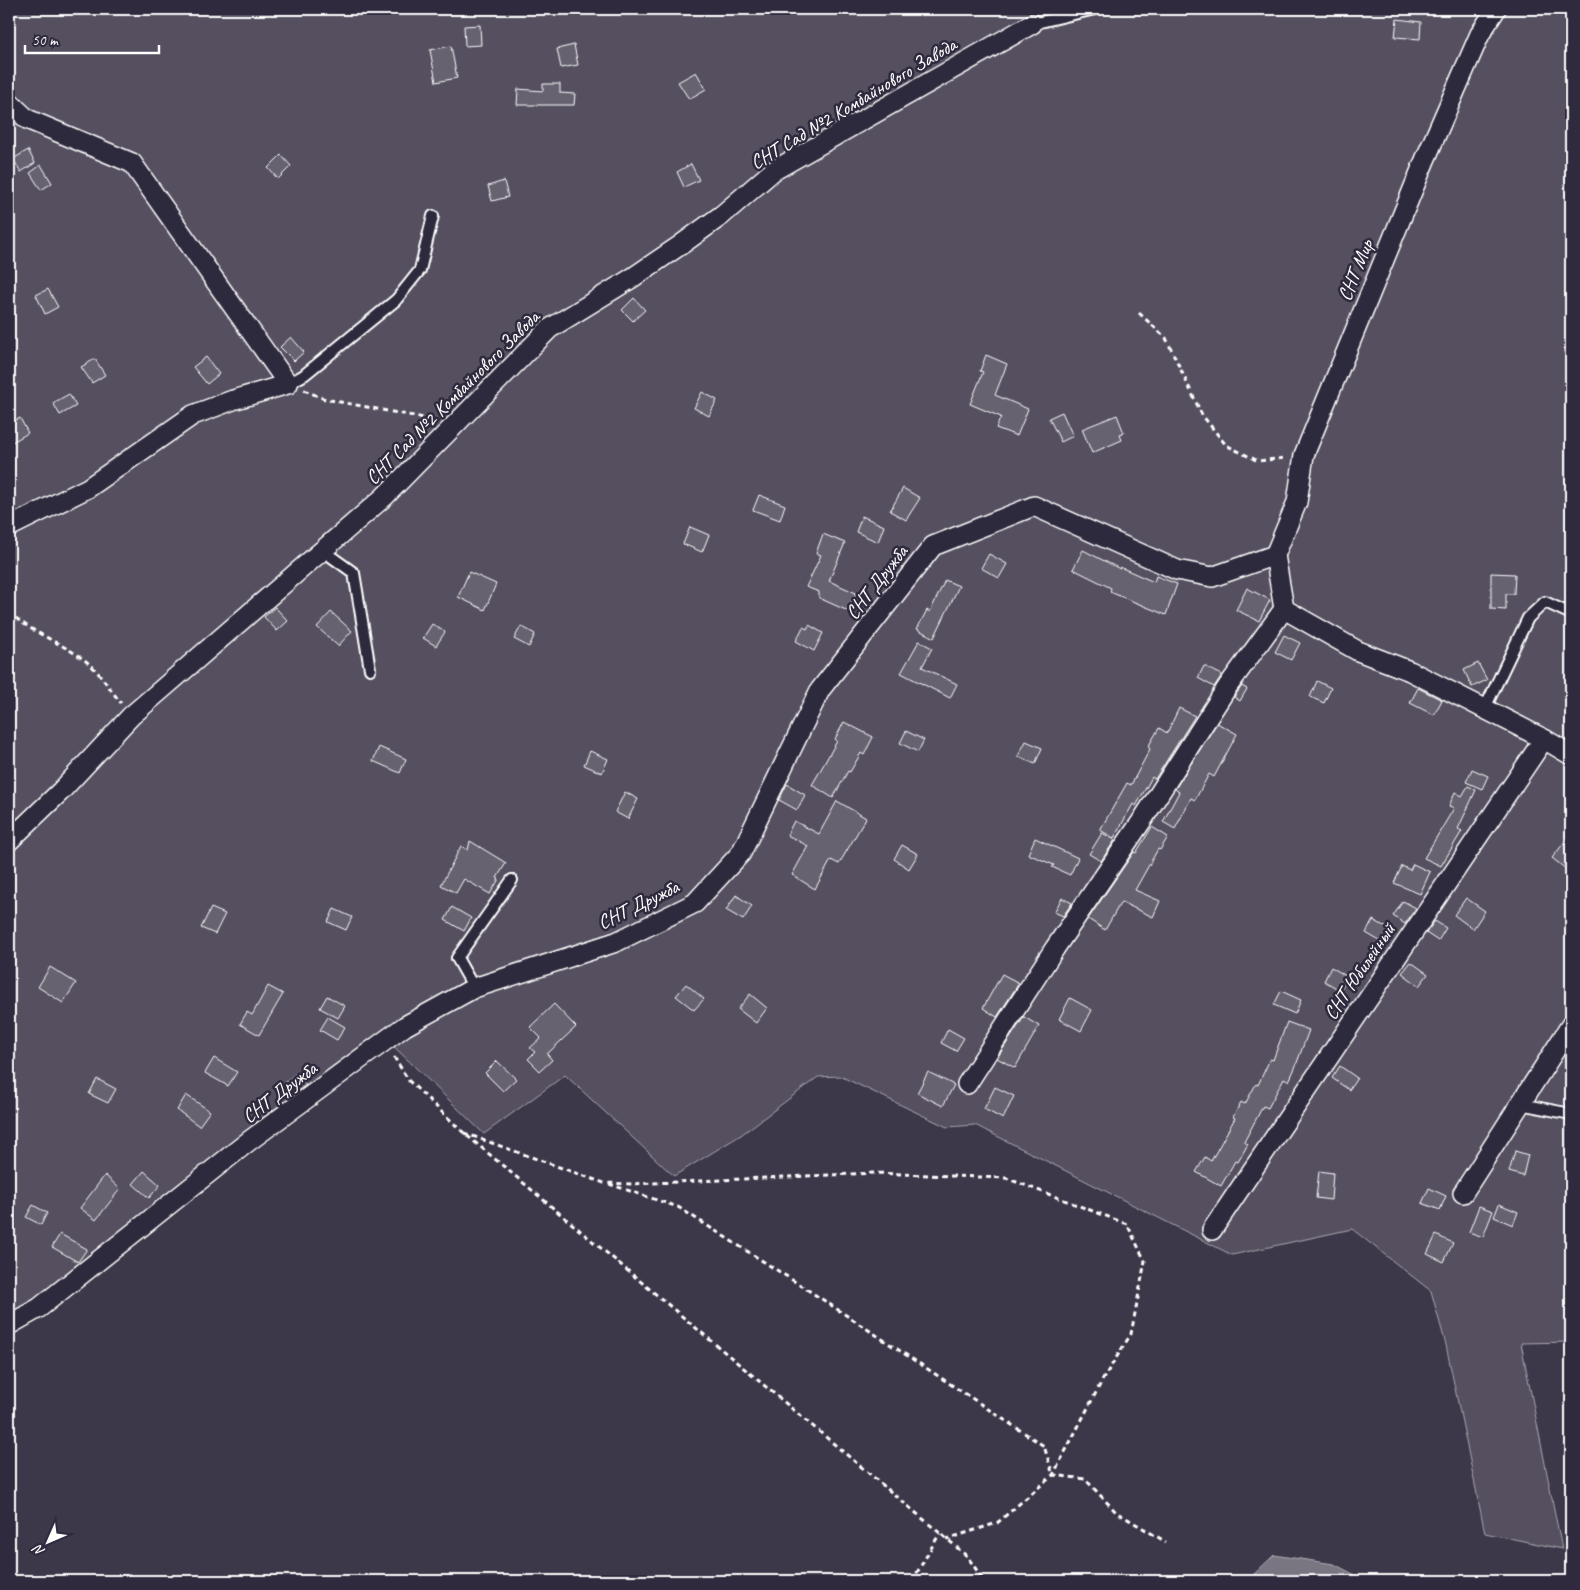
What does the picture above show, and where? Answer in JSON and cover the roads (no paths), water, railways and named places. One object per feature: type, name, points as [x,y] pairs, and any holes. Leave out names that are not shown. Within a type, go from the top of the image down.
[{"type":"street","name":"СНТ Мир","points":[[1274,555],[1297,502],[1304,455],[1425,160],[1480,34],[1496,9]]},
{"type":"street","name":"СНТ Сад №2 Комбайнового Завода","points":[[9,841],[60,791],[131,716],[384,497],[549,329],[632,278],[682,244],[722,215],[773,171],[1032,24]]},
{"type":"street","points":[[9,102],[27,119],[132,164],[288,384],[233,400],[193,416],[88,488],[9,527]]},
{"type":"street","name":"СНТ Дружба","points":[[9,1325],[39,1308],[250,1141],[405,1026],[474,988],[616,942],[695,903],[741,853],[820,690],[933,546],[1034,506],[1177,570],[1186,572],[1212,577],[1274,555]]},
{"type":"street","points":[[967,1084],[1055,948],[1141,822],[1228,686],[1284,609],[1274,555]]},
{"type":"street","points":[[1284,609],[1358,651],[1410,671],[1485,708],[1571,755]]},
{"type":"street","name":"СНТ Юбилейный","points":[[1212,1230],[1544,739]]},
{"type":"street","points":[[1462,1193],[1571,1025]]},
{"type":"lane","points":[[1032,24],[1095,9]]},
{"type":"lane","points":[[288,384],[304,375],[396,300],[420,270],[433,216]]},
{"type":"lane","points":[[322,550],[354,573],[370,669]]},
{"type":"lane","points":[[1485,708],[1528,618],[1545,602],[1571,614]]},
{"type":"lane","points":[[474,988],[458,958],[512,880]]},
{"type":"lane","points":[[1520,1104],[1571,1114]]}]
